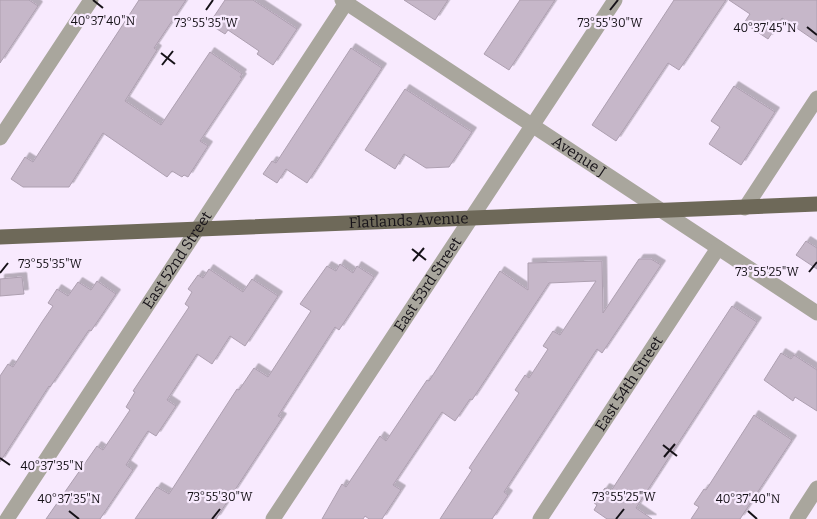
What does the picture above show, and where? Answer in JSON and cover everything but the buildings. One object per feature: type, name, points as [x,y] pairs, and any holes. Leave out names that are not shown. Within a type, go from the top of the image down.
[{"type":"main road","name":"Flatlands Avenue","points":[[0,237],[817,204]]},
{"type":"street","points":[[0,138],[91,0]]},
{"type":"street","name":"East 53rd Street","points":[[273,519],[615,0]]},
{"type":"street","name":"Avenue J","points":[[345,1],[817,313]]},
{"type":"street","name":"East 52nd Street","points":[[7,519],[345,1]]},
{"type":"street","points":[[745,208],[817,98]]},
{"type":"street","name":"East 54th Street","points":[[540,519],[718,248]]},
{"type":"street","points":[[797,519],[817,488]]}]
